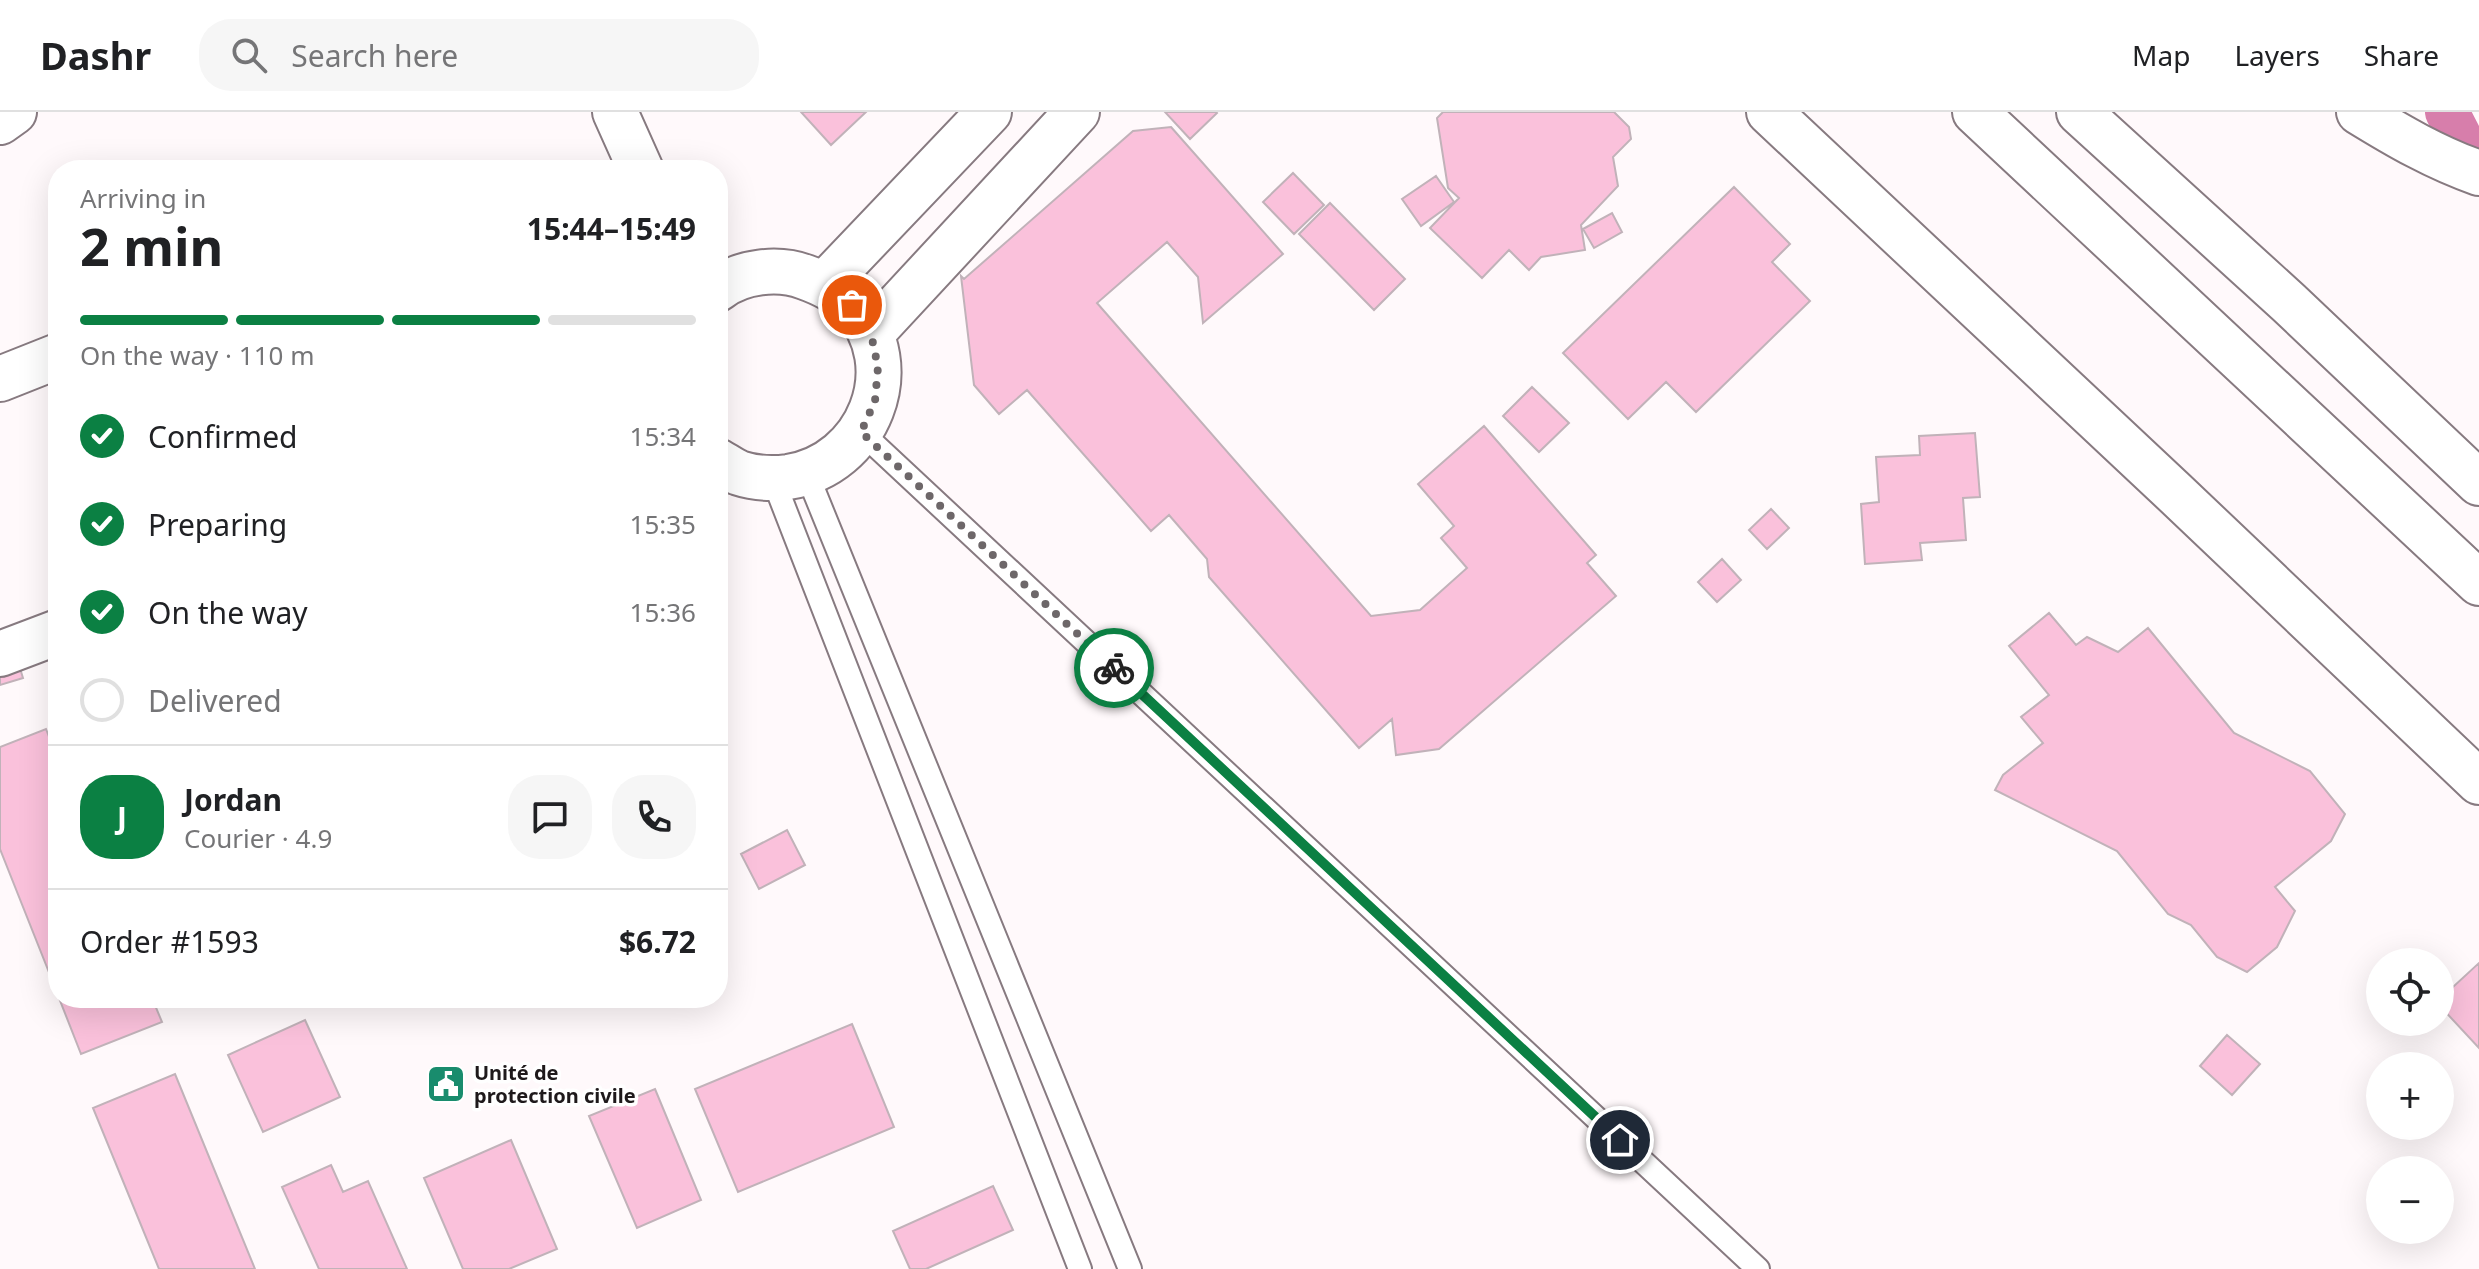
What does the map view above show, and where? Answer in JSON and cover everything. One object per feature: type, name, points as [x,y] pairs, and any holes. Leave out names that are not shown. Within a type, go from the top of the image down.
[{"type":"street","points":[[0,122],[14,112]]},
{"type":"street","points":[[615,112],[637,160]]},
{"type":"street","points":[[825,284],[989,112]]},
{"type":"street","points":[[871,334],[1077,112]]},
{"type":"street","points":[[1769,112],[2479,782]]},
{"type":"street","points":[[1975,112],[2479,583]]},
{"type":"street","points":[[2079,112],[2289,303],[2479,483]]},
{"type":"street","points":[[2359,112],[2439,158],[2479,173]]},
{"type":"street","points":[[728,282],[759,272],[793,272],[825,284],[852,305],[871,334],[878,367],[875,401],[861,432],[838,457],[790,476],[739,473],[728,467]]},
{"type":"street","points":[[0,379],[48,360]]},
{"type":"street","points":[[0,654],[48,636]]},
{"type":"lane","points":[[861,432],[1758,1269]]},
{"type":"lane","points":[[790,476],[1080,1269]]},
{"type":"lane","points":[[790,476],[1130,1269]]},
{"type":"building","points":[[801,112],[866,112],[831,145]]},
{"type":"building","points":[[1165,112],[1216,112],[1217,113],[1190,139]]},
{"type":"building","points":[[1443,112],[1614,112],[1629,127],[1631,139],[1613,157],[1618,186],[1581,225],[1585,250],[1541,257],[1529,270],[1509,250],[1482,278],[1430,228],[1459,198],[1448,188],[1437,118]]},
{"type":"building","points":[[1171,127],[1283,254],[1203,323],[1198,277],[1167,242],[1097,303],[1371,616],[1420,610],[1467,568],[1441,538],[1454,526],[1418,484],[1484,426],[1596,555],[1587,563],[1616,596],[1439,749],[1396,755],[1392,719],[1359,748],[1209,577],[1207,559],[1169,515],[1151,531],[1027,390],[999,414],[974,385],[961,276],[964,279],[1133,131]]},
{"type":"building","points":[[1293,173],[1324,205],[1294,234],[1263,202]]},
{"type":"building","points":[[1436,176],[1454,202],[1421,226],[1402,199]]},
{"type":"building","points":[[1734,187],[1790,244],[1772,262],[1810,301],[1696,412],[1666,382],[1628,419],[1563,353]]},
{"type":"building","points":[[1330,203],[1405,279],[1374,310],[1299,234]]},
{"type":"building","points":[[1612,213],[1622,232],[1594,248],[1583,229]]},
{"type":"building","points":[[1532,387],[1569,423],[1539,452],[1503,416]]},
{"type":"building","points":[[1975,433],[1980,497],[1963,498],[1966,540],[1920,543],[1922,560],[1865,564],[1861,504],[1879,502],[1876,457],[1920,455],[1919,436]]},
{"type":"building","points":[[1771,509],[1789,528],[1767,549],[1749,530]]},
{"type":"building","points":[[1722,559],[1741,580],[1717,602],[1698,582]]},
{"type":"building","points":[[2049,613],[2076,645],[2087,637],[2118,652],[2148,628],[2234,733],[2310,771],[2345,814],[2331,841],[2275,887],[2295,911],[2277,947],[2247,972],[2217,957],[2191,925],[2168,914],[2117,851],[1995,790],[2003,775],[2043,743],[2021,717],[2049,695],[2009,646]]},
{"type":"building","points":[[16,655],[23,678],[0,685],[0,659]]},
{"type":"building","points":[[46,729],[48,734],[48,970],[0,849],[0,747]]},
{"type":"building","points":[[787,830],[805,865],[759,889],[741,854]]},
{"type":"building","points":[[2479,963],[2479,1048],[2454,1021],[2454,986]]},
{"type":"building","points":[[63,1008],[156,1008],[162,1022],[81,1054]]},
{"type":"building","points":[[305,1020],[340,1097],[263,1132],[228,1055]]},
{"type":"building","points":[[852,1024],[894,1127],[738,1192],[695,1089]]},
{"type":"building","points":[[2227,1035],[2260,1064],[2232,1095],[2200,1066]]},
{"type":"building","points":[[175,1074],[255,1269],[159,1269],[93,1108]]},
{"type":"building","points":[[655,1089],[701,1200],[637,1228],[589,1116]]},
{"type":"building","points":[[511,1140],[557,1249],[509,1269],[463,1269],[424,1178]]},
{"type":"building","points":[[331,1165],[343,1192],[368,1181],[407,1269],[319,1269],[282,1187]]},
{"type":"building","points":[[993,1186],[1013,1230],[926,1269],[910,1269],[893,1231]]},
{"type":"waterway","points":[[2447,112],[2479,174]]},
{"type":"way so far","points":[[852,305],[871,334],[878,367],[875,401],[861,432],[1114,668]]},
{"type":"place","name":"Unité de protection civile","points":[[446,1084]]},
{"type":"route","points":[[1114,668],[1620,1140]]}]
